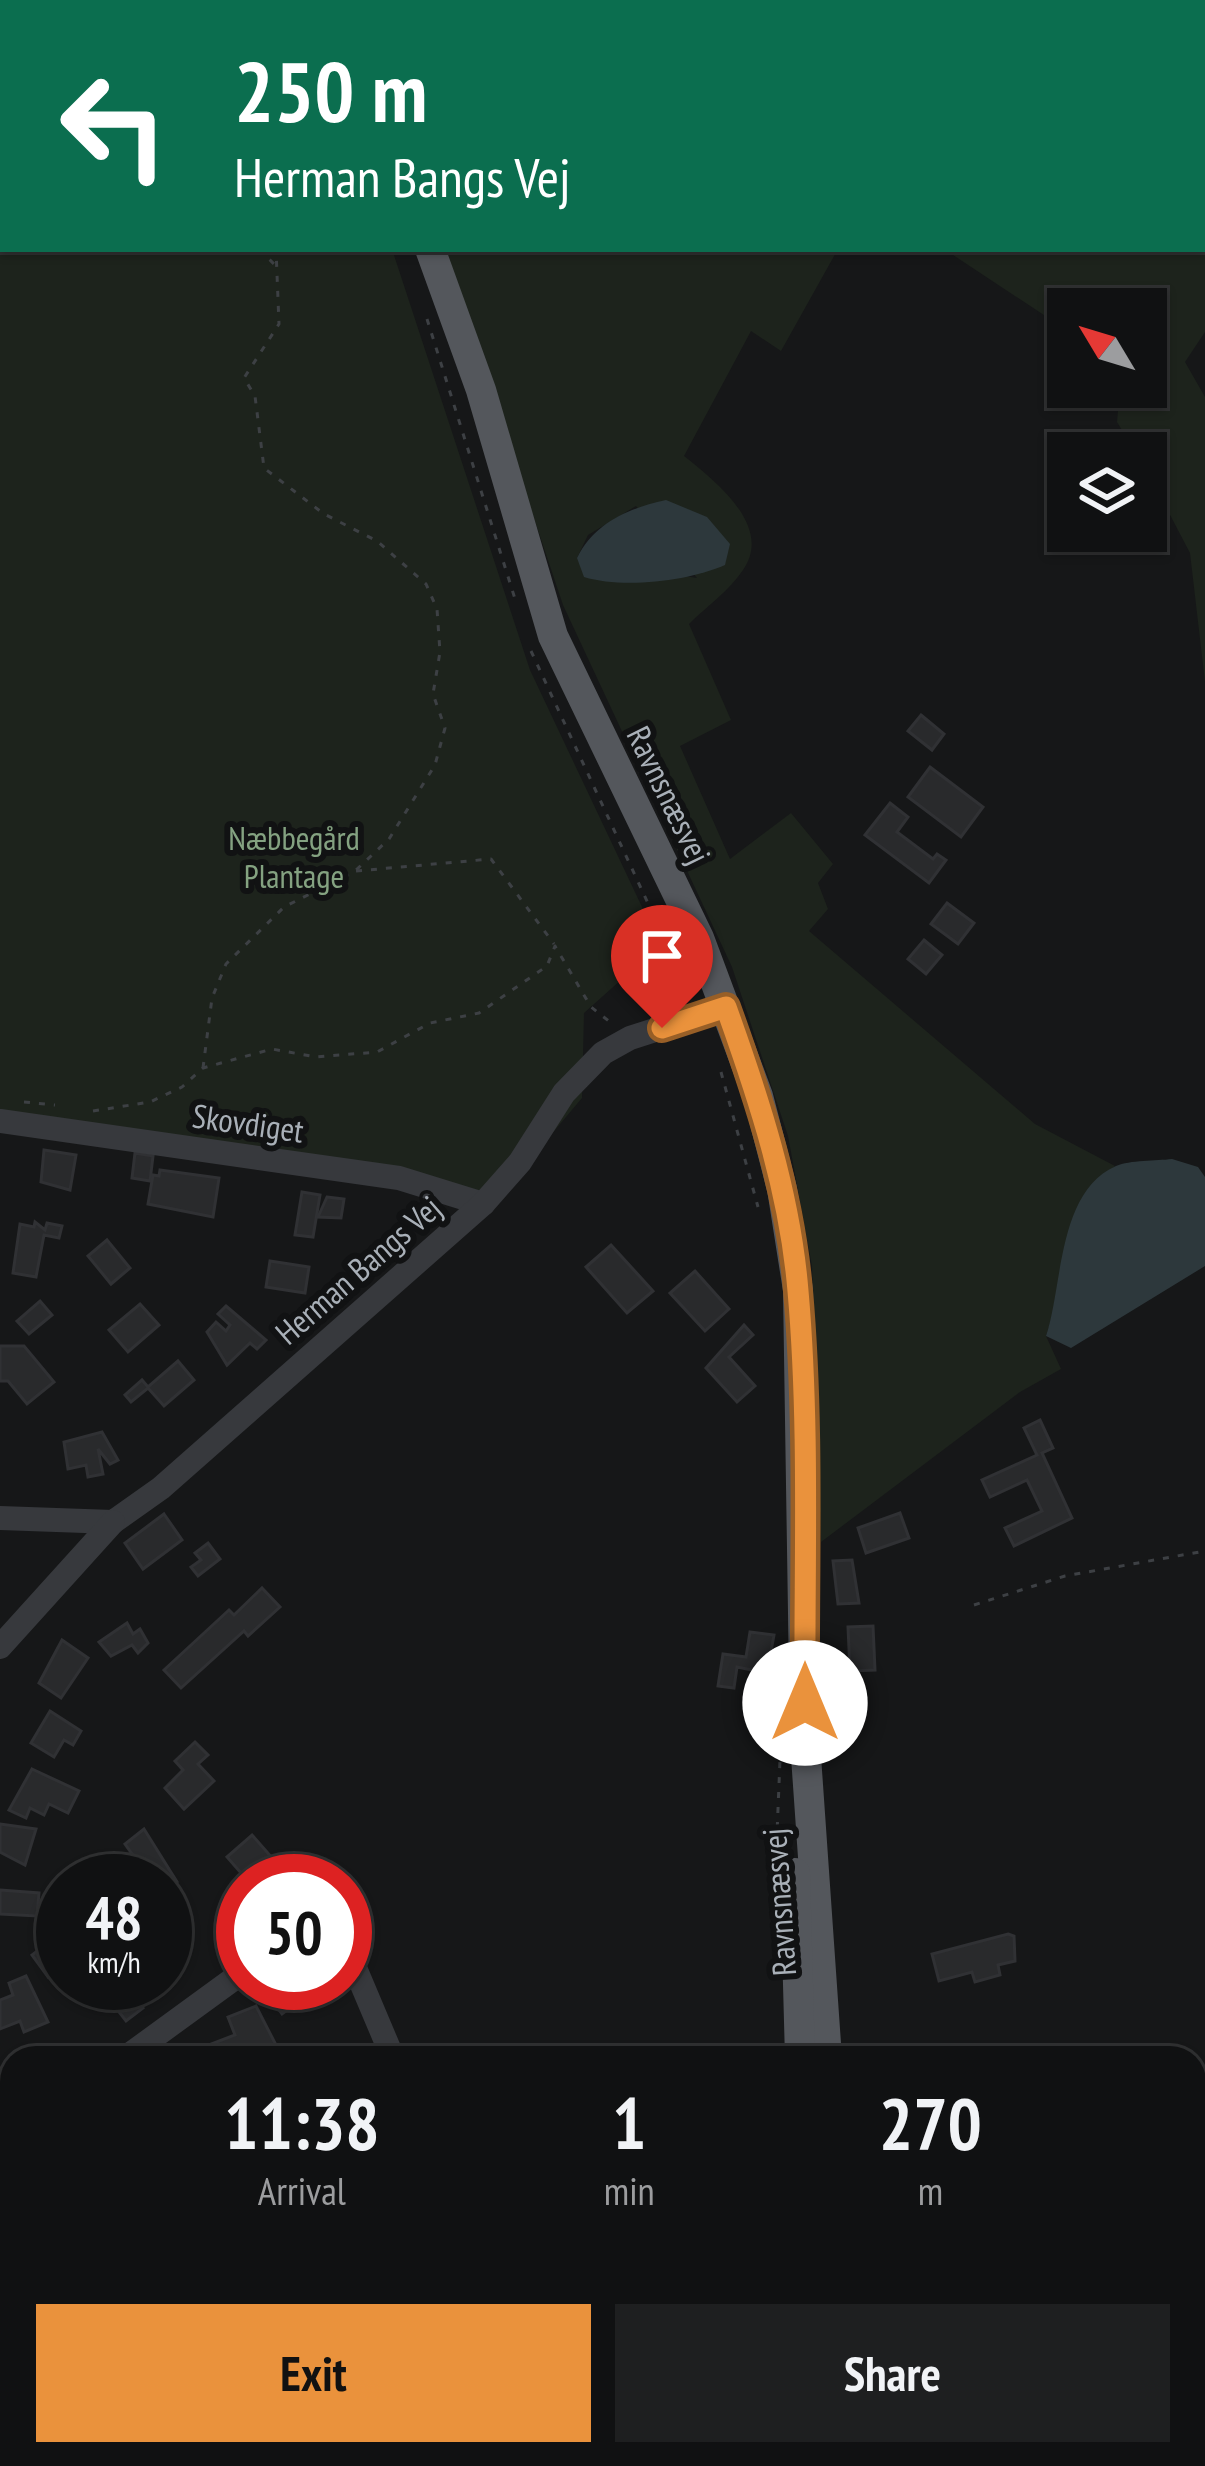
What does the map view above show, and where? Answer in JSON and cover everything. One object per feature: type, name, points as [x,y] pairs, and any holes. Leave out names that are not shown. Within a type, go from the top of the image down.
[{"type":"main road","name":"Ravnsnæsvej","points":[[431,252],[481,390],[553,636],[699,938],[768,1133],[798,1290],[793,1904],[799,2046]]},
{"type":"main road","name":"Ravnsnæsvej","points":[[793,1743],[826,2046]]},
{"type":"street","name":"Herman Bangs Vej","points":[[0,1647],[113,1522],[166,1484],[483,1204],[520,1162],[580,1073],[630,1038],[726,1007]]},
{"type":"street","name":"Skovdiget","points":[[7,1112],[399,1178],[483,1204]]},
{"type":"street","points":[[0,1518],[113,1522]]},
{"type":"street","points":[[141,2046],[216,1992]]},
{"type":"street","points":[[372,2008],[388,2046]]},
{"type":"path","points":[[262,252],[279,268]]},
{"type":"path","points":[[203,1068],[212,998],[226,964],[284,907],[354,872],[388,839],[435,765],[445,728],[433,694],[440,652],[437,609],[426,584],[377,541],[324,514],[265,467],[255,396],[244,379],[279,324],[276,252]]},
{"type":"path","points":[[354,872],[491,859],[555,946],[591,1007],[630,1038]]},
{"type":"path","points":[[81,1113],[166,1096],[203,1068],[272,1049],[316,1058],[376,1052],[430,1023],[479,1013],[547,966],[555,946]]},
{"type":"path","points":[[718,1062],[762,1221]]},
{"type":"path","points":[[7,1112],[37,1100],[59,1106]]},
{"type":"path","points":[[974,1605],[1065,1576],[1205,1551]]},
{"type":"path","points":[[776,1858],[793,1743]]},
{"type":"green space","name":"Næbbegård Plantage","points":[[0,252],[393,252],[530,670],[660,945],[584,1013],[582,1098],[490,1207],[0,1113]]},
{"type":"green space","points":[[445,252],[836,252],[781,351],[751,331],[684,456],[736,506],[746,521],[751,553],[725,591],[689,624],[731,720],[680,746],[730,859],[791,813],[833,864],[818,883],[828,909],[809,931],[1035,1124],[1115,1166],[1081,1209],[1066,1247],[1046,1336],[1061,1369],[1020,1392],[821,1542],[812,1266],[788,1136],[732,967],[563,605]],"holes":[[[636,506],[697,578],[577,558],[588,535]]]},
{"type":"green space","points":[[949,252],[1205,252],[1205,332],[1185,362],[1205,397],[1205,682],[1190,553],[1167,509],[1167,432],[1123,432],[1117,422],[1118,408],[1167,408],[1167,288],[1047,288],[1047,317]]},
{"type":"shaded area","points":[[666,500],[707,517],[730,544],[725,565],[656,582],[584,577],[577,558],[593,535],[626,513]]},
{"type":"shaded area","points":[[1172,1159],[1198,1167],[1205,1177],[1205,1266],[1071,1348],[1046,1336],[1065,1242],[1083,1196],[1116,1166]]},
{"type":"building","points":[[921,715],[944,734],[932,750],[908,731]]},
{"type":"building","points":[[930,767],[983,807],[961,837],[908,797]]},
{"type":"building","points":[[890,803],[908,817],[897,832],[933,859],[937,854],[946,860],[929,883],[865,835]]},
{"type":"building","points":[[947,903],[974,923],[958,944],[931,924]]},
{"type":"building","points":[[924,940],[942,955],[926,974],[908,959]]},
{"type":"building","points":[[44,1150],[76,1155],[70,1190],[41,1182]]},
{"type":"building","points":[[135,1153],[153,1156],[150,1181],[132,1178]]},
{"type":"building","points":[[160,1170],[219,1178],[213,1217],[148,1204],[153,1175],[159,1176]]},
{"type":"building","points":[[302,1192],[320,1195],[313,1237],[295,1235]]},
{"type":"building","points":[[327,1197],[344,1199],[341,1218],[318,1217]]},
{"type":"building","points":[[35,1222],[45,1230],[47,1223],[62,1226],[59,1238],[44,1235],[36,1277],[13,1273],[20,1224],[34,1227]]},
{"type":"building","points":[[107,1240],[130,1268],[111,1284],[88,1256]]},
{"type":"building","points":[[611,1245],[653,1291],[627,1313],[586,1267]]},
{"type":"building","points":[[270,1261],[309,1267],[305,1293],[266,1287]]},
{"type":"building","points":[[695,1271],[729,1309],[705,1331],[670,1293]]},
{"type":"building","points":[[40,1301],[52,1315],[29,1334],[17,1321]]},
{"type":"building","points":[[140,1304],[159,1325],[128,1352],[109,1330]]},
{"type":"building","points":[[226,1306],[266,1340],[257,1349],[250,1343],[227,1365],[207,1332],[216,1322],[226,1331],[230,1325],[218,1314]]},
{"type":"building","points":[[744,1325],[753,1335],[729,1357],[755,1386],[737,1402],[706,1368]]},
{"type":"building","points":[[0,1346],[24,1346],[54,1382],[27,1404],[8,1381],[0,1381]]},
{"type":"building","points":[[178,1361],[194,1380],[164,1406],[148,1388],[131,1402],[125,1395],[142,1380],[148,1387]]},
{"type":"building","points":[[1040,1420],[1053,1448],[1042,1453],[1072,1518],[1014,1546],[1005,1528],[1042,1511],[1027,1480],[990,1497],[982,1480],[1037,1455],[1024,1428]]},
{"type":"building","points":[[102,1432],[118,1460],[110,1464],[98,1449],[103,1474],[88,1477],[86,1465],[68,1469],[64,1442]]},
{"type":"building","points":[[900,1513],[909,1538],[866,1553],[858,1528]]},
{"type":"building","points":[[164,1514],[182,1540],[143,1569],[125,1543]]},
{"type":"building","points":[[208,1543],[220,1559],[198,1576],[191,1567],[201,1560],[195,1553]]},
{"type":"building","points":[[852,1560],[859,1603],[838,1604],[833,1561]]},
{"type":"building","points":[[262,1588],[280,1607],[248,1636],[244,1631],[181,1688],[164,1670],[229,1610],[234,1615]]},
{"type":"building","points":[[127,1623],[133,1634],[140,1629],[148,1643],[138,1653],[132,1645],[111,1656],[99,1642]]},
{"type":"building","points":[[873,1626],[875,1670],[850,1671],[848,1627]]},
{"type":"building","points":[[750,1632],[774,1635],[767,1673],[737,1667],[734,1688],[718,1686],[723,1654],[746,1657]]},
{"type":"building","points":[[62,1640],[88,1658],[61,1698],[39,1683]]},
{"type":"building","points":[[50,1711],[81,1731],[73,1745],[64,1740],[54,1757],[31,1743]]},
{"type":"building","points":[[195,1742],[208,1755],[198,1764],[214,1781],[184,1809],[165,1788],[183,1770],[175,1761]]},
{"type":"building","points":[[32,1769],[79,1791],[68,1813],[49,1804],[44,1815],[30,1808],[26,1818],[9,1810]]},
{"type":"building","points":[[0,1824],[36,1829],[25,1865],[0,1852]]},
{"type":"building","points":[[144,1829],[160,1854],[132,1854],[125,1844]]},
{"type":"building","points":[[252,1835],[269,1854],[230,1854]]},
{"type":"building","points":[[0,1890],[36,1893],[36,1916],[0,1914]]},
{"type":"building","points":[[1014,1936],[1015,1961],[998,1965],[1000,1975],[975,1982],[972,1972],[939,1981],[932,1954]]},
{"type":"building","points":[[26,1976],[36,1997],[36,2010],[42,2010],[48,2022],[24,2032],[20,2021],[0,2029],[0,2000],[13,1995],[9,1983]]},
{"type":"building","points":[[118,2010],[140,2010],[126,2021]]},
{"type":"building","points":[[258,2010],[276,2046],[206,2046],[235,2035],[228,2017]]},
{"type":"route","points":[[662,1028],[726,1007],[758,1096],[782,1189],[798,1290],[805,1703]]}]
